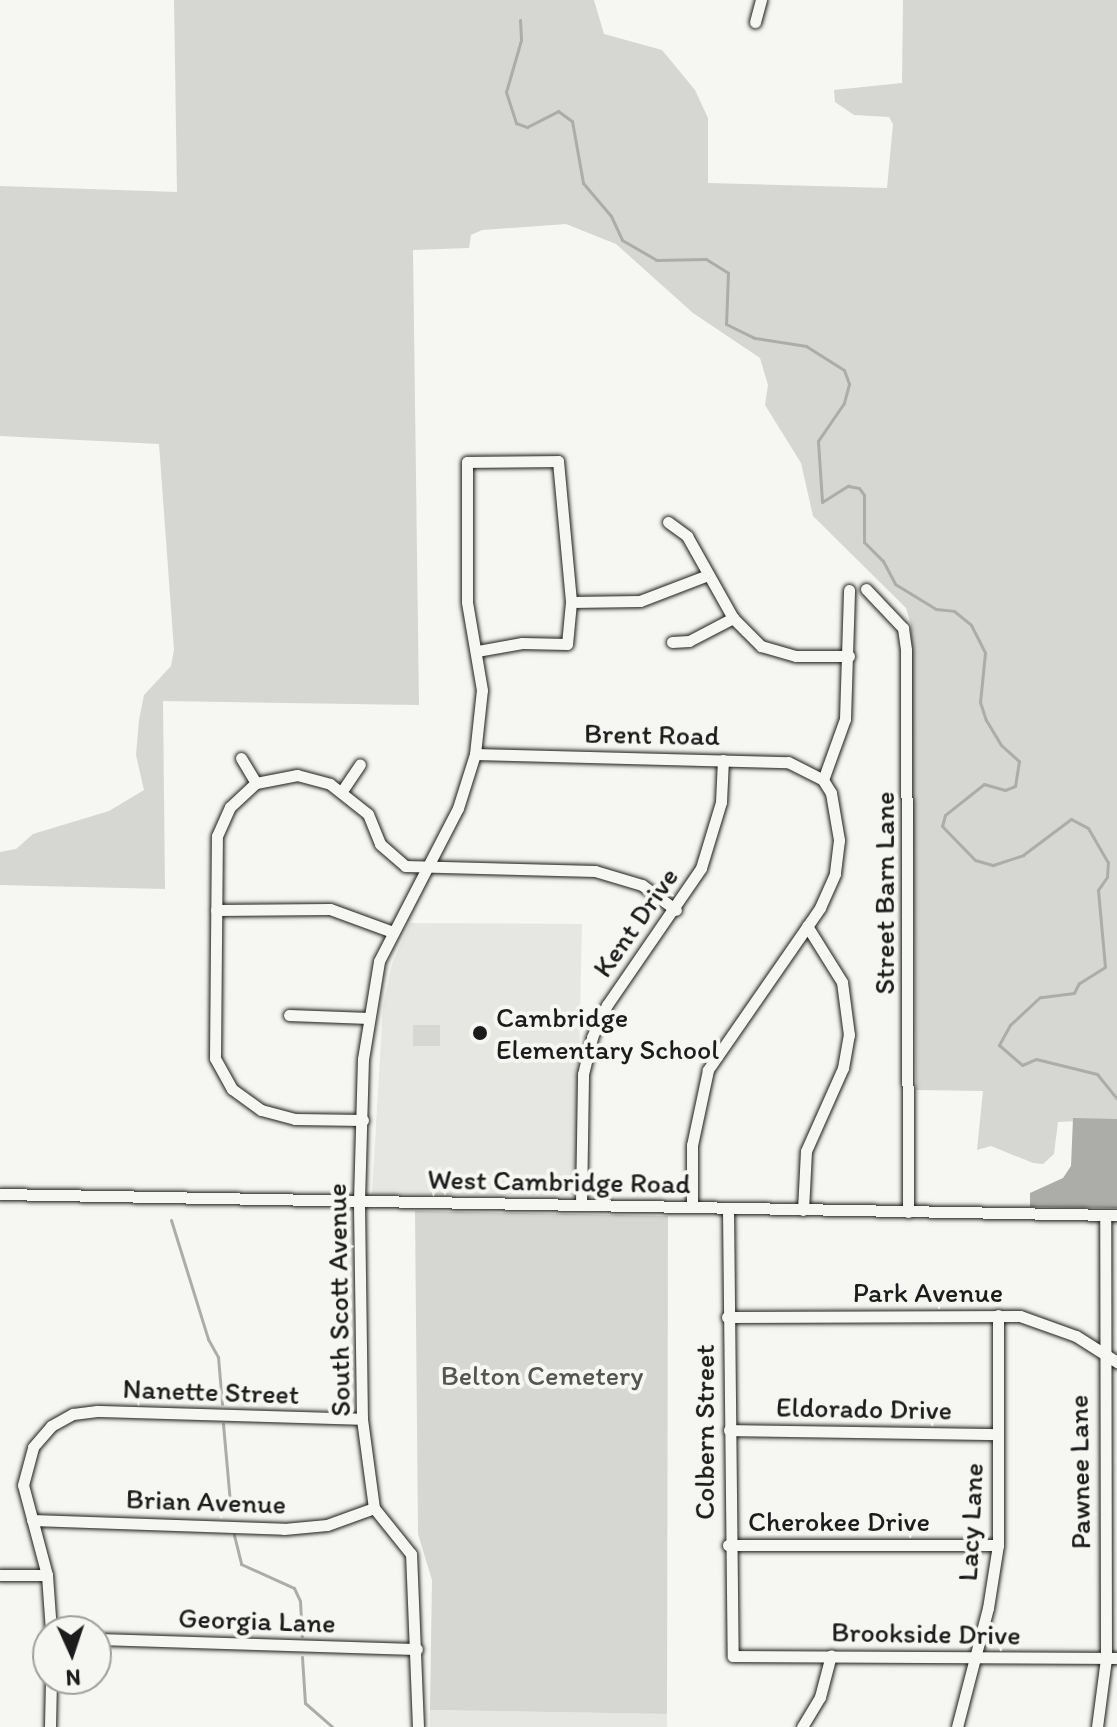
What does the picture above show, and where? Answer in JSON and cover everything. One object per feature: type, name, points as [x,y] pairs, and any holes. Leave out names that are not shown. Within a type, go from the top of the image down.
[{"type":"street","points":[[755,22],[761,0]]},
{"type":"street","points":[[475,754],[482,708],[477,651],[467,602],[467,462],[558,461],[571,602],[567,644],[522,643],[477,651]]},
{"type":"street","points":[[668,522],[687,536],[733,618],[746,635],[776,652],[849,656]]},
{"type":"street","points":[[571,602],[640,601],[708,575]]},
{"type":"street","name":"Street Barn Lane","points":[[866,589],[903,628],[906,650],[908,1212]]},
{"type":"street","points":[[692,1207],[692,1145],[708,1070],[829,892],[838,856],[836,808],[823,780],[843,733],[849,656],[849,590]]},
{"type":"street","points":[[672,642],[689,641],[733,618]]},
{"type":"street","name":"Brent Road","points":[[475,754],[788,762],[823,780]]},
{"type":"street","name":"South Scott Avenue","points":[[374,1508],[362,1419],[359,1201],[369,1018],[390,931],[451,825],[475,754]]},
{"type":"street","points":[[241,758],[256,783]]},
{"type":"street","name":"Kent Drive","points":[[581,1205],[583,1074],[592,1037],[607,1005],[676,910],[713,835],[723,760]]},
{"type":"street","points":[[342,791],[360,764]]},
{"type":"street","points":[[363,1120],[295,1119],[261,1110],[225,1080],[216,1046],[217,836],[230,807],[256,783],[297,775],[321,779],[342,791],[368,814],[386,852],[405,866],[423,869],[595,871],[642,885],[676,910]]},
{"type":"street","points":[[216,910],[330,909],[390,931]]},
{"type":"street","points":[[803,1210],[806,1151],[818,1115],[837,1084],[849,1035],[842,982],[807,926]]},
{"type":"street","points":[[289,1015],[369,1018]]},
{"type":"street","name":"West Cambridge Road","points":[[0,1194],[1111,1215]]},
{"type":"street","name":"Colbern Street","points":[[728,1208],[728,1545],[733,1656]]},
{"type":"street","name":"Pawnee Lane","points":[[1097,1727],[1111,1658],[1102,1354],[1111,1215]]},
{"type":"street","name":"Park Avenue","points":[[727,1317],[998,1315],[1051,1324],[1117,1362]]},
{"type":"street","name":"Lacy Lane","points":[[957,1727],[975,1659],[998,1545],[998,1315]]},
{"type":"street","name":"Nanette Street","points":[[32,1520],[24,1498],[24,1471],[41,1436],[60,1421],[97,1411],[362,1419]]},
{"type":"street","name":"Eldorado Drive","points":[[729,1430],[998,1434]]},
{"type":"street","points":[[374,1508],[411,1554],[418,1727]]},
{"type":"street","name":"Brian Avenue","points":[[32,1520],[284,1529],[327,1525],[374,1508]]},
{"type":"street","points":[[32,1520],[47,1575],[50,1615]]},
{"type":"street","name":"Cherokee Drive","points":[[728,1545],[998,1545]]},
{"type":"street","points":[[0,1575],[47,1575]]},
{"type":"street","name":"Georgia Lane","points":[[112,1639],[417,1649]]},
{"type":"street","points":[[802,1727],[820,1697],[831,1655]]},
{"type":"street","name":"Brookside Drive","points":[[733,1656],[1111,1658]]},
{"type":"street","points":[[50,1727],[51,1695]]},
{"type":"shaded area","name":"Cambridge Elementary School","points":[[410,923],[582,924],[576,1195],[372,1194],[383,1006],[392,964]]},
{"type":"shaded area","points":[[1073,1118],[1117,1119],[1117,1208],[1030,1207],[1030,1193],[1063,1178],[1071,1166]]},
{"type":"shaded area","points":[[430,1710],[667,1714],[667,1727],[430,1727]]},
{"type":"green space","points":[[174,0],[594,0],[604,34],[662,50],[695,90],[708,118],[708,183],[887,188],[893,124],[889,117],[854,115],[835,102],[834,90],[902,83],[903,0],[1117,0],[1117,1119],[1058,1122],[1054,1154],[1043,1164],[1033,1163],[991,1146],[977,1150],[983,1091],[916,1090],[911,625],[906,608],[813,516],[801,463],[765,405],[768,385],[760,358],[693,313],[616,244],[566,224],[482,230],[471,235],[469,248],[413,250],[419,705],[163,701],[165,889],[0,885],[0,852],[16,849],[33,834],[109,811],[144,790],[136,755],[144,695],[171,666],[174,650],[159,444],[0,436],[0,186],[177,192]]},
{"type":"green space","points":[[413,1025],[440,1025],[440,1046],[413,1046]]},
{"type":"green space","name":"Belton Cemetery","points":[[415,1211],[668,1216],[667,1714],[430,1710],[432,1580],[418,1534]]},
{"type":"waterway","points":[[520,20],[521,40],[506,92],[516,123],[527,127],[558,111],[572,121],[583,183],[611,216],[622,240],[656,260],[706,259],[728,273],[726,324],[755,338],[806,346],[844,370],[849,384],[844,403],[818,441],[822,502],[848,486],[859,488],[864,495],[864,542],[883,561],[895,584],[936,609],[954,611],[971,625],[985,653],[980,702],[986,720],[1001,745],[1019,761],[1015,786],[1005,790],[984,784],[945,815],[942,826],[975,860],[993,865],[1023,855],[1071,819],[1088,828],[1108,862],[1107,877],[1098,890],[1105,967],[1079,983],[1074,993],[1040,997],[1010,1025],[999,1045],[1022,1065],[1036,1059],[1097,1074],[1117,1099]]},
{"type":"waterway","points":[[171,1220],[208,1339],[218,1357],[222,1404]]},
{"type":"waterway","points":[[223,1424],[231,1513]]},
{"type":"waterway","points":[[234,1535],[241,1564],[294,1588],[300,1601],[302,1636]]},
{"type":"waterway","points":[[302,1657],[305,1703],[333,1727]]},
{"type":"place","name":"Cambridge Elementary School","points":[[480,1033]]}]
